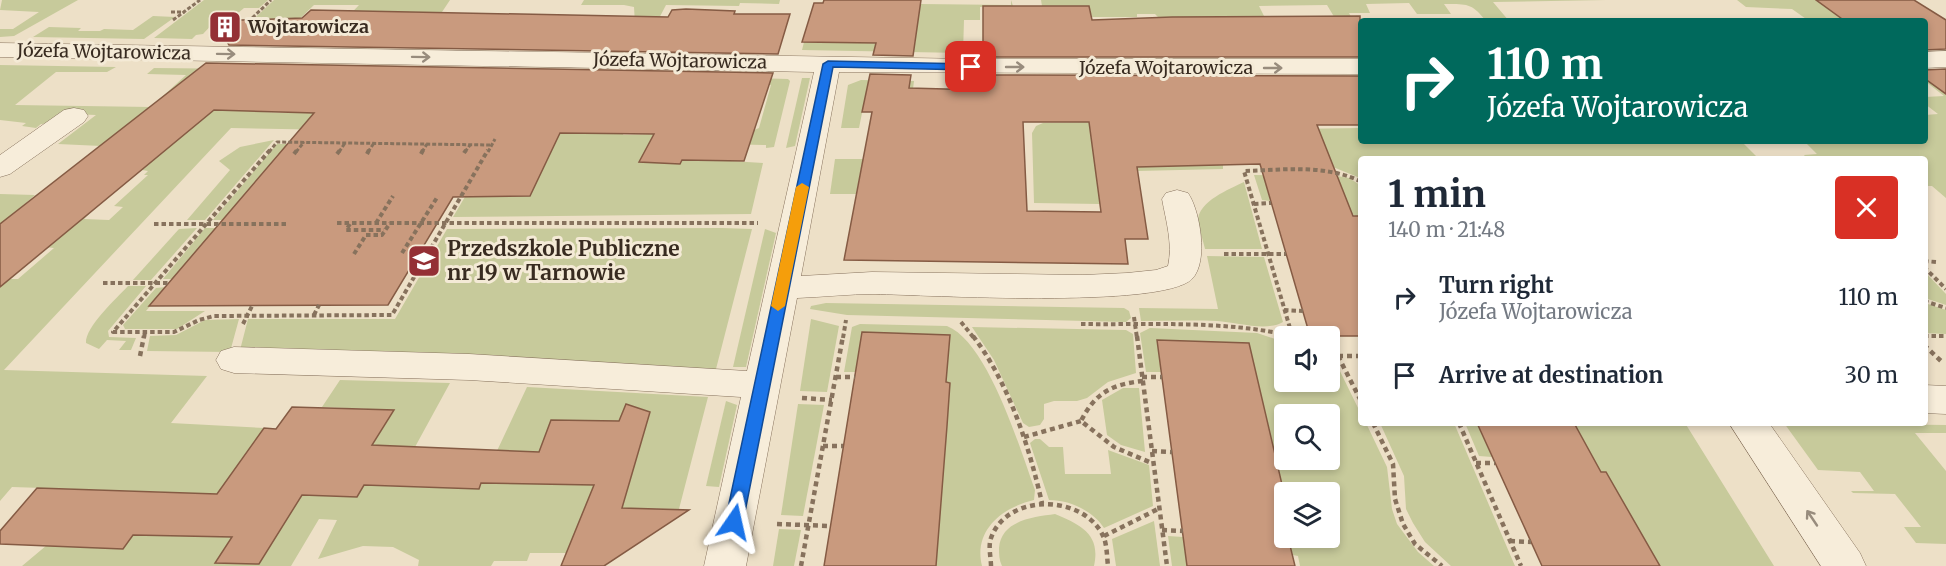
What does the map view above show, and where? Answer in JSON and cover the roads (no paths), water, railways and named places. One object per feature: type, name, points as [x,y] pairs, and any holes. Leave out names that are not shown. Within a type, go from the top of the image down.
[{"type":"street","name":"Józefa Wojtarowicza","points":[[0,50],[1145,68],[1358,67]]},
{"type":"street","points":[[1928,60],[1946,59]]},
{"type":"street","points":[[725,566],[762,385],[795,287],[828,64]]},
{"type":"street","points":[[0,168],[74,116]]},
{"type":"street","points":[[795,287],[869,283],[1130,285],[1156,282],[1180,273],[1186,265],[1177,199]]},
{"type":"street","points":[[234,360],[470,367],[762,385]]},
{"type":"street","points":[[1928,399],[1946,400]]},
{"type":"street","points":[[1750,426],[1845,566]]},
{"type":"place","name":"Wojtarowicza","points":[[225,27]]},
{"type":"place","name":"Przedszkole Publiczne nr 19 w Tarnowie","points":[[424,261]]}]
